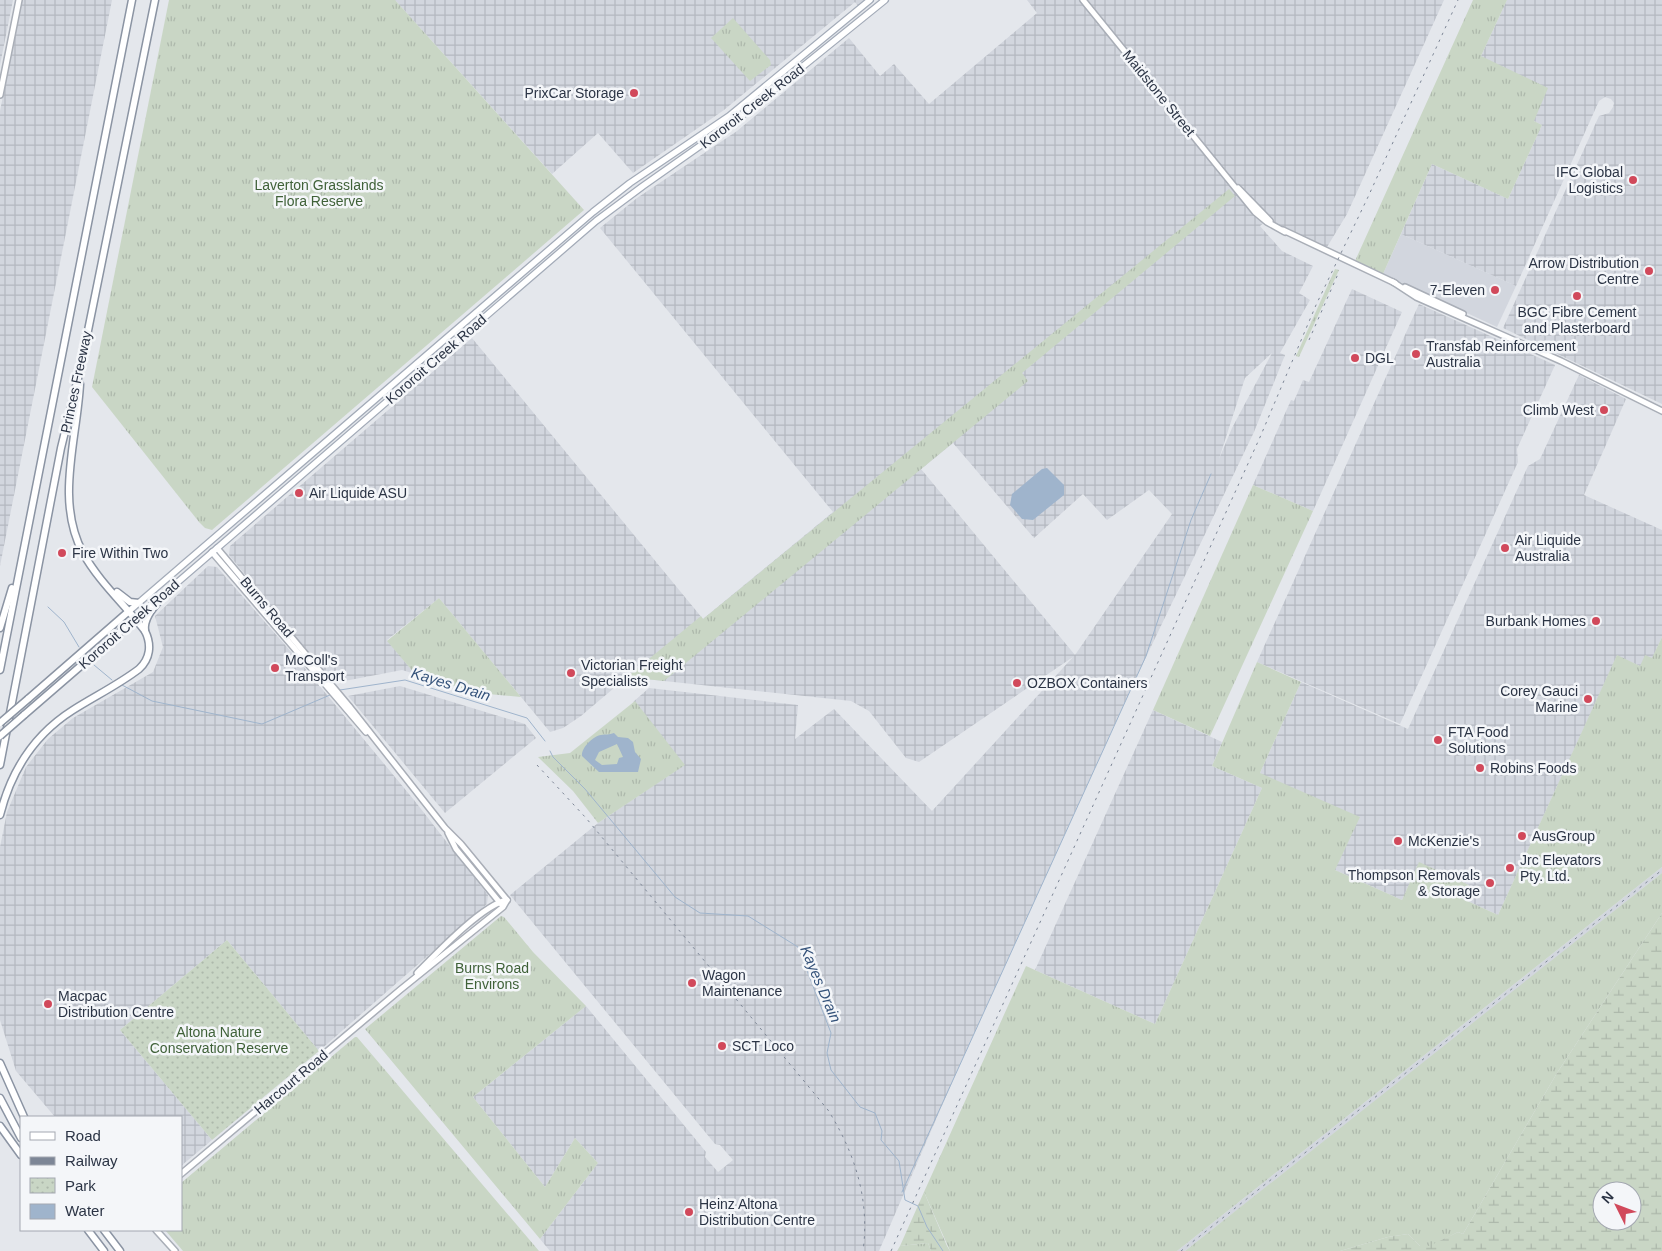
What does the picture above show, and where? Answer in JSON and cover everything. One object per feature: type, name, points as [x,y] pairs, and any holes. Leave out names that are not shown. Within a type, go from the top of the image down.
[{"type":"highway","name":"Princes Freeway","points":[[0,670],[132,0]]},
{"type":"highway","name":"Princes Freeway","points":[[0,765],[62,448],[80,370],[155,0]]},
{"type":"highway","points":[[0,815],[12,779],[21,762],[39,738],[66,714],[143,666],[149,651],[149,640],[145,631],[106,584],[84,553],[70,514],[69,478],[79,398],[80,370]]},
{"type":"highway","points":[[0,628],[10,594],[46,435]]},
{"type":"highway","points":[[106,584],[130,602],[139,603]]},
{"type":"highway","points":[[145,631],[146,621],[164,594]]},
{"type":"highway","name":"Kororoit Creek Road","points":[[0,722],[128,612]]},
{"type":"highway","name":"Kororoit Creek Road","points":[[0,736],[135,620]]},
{"type":"highway","points":[[0,1063],[24,1116]]},
{"type":"highway","points":[[0,1098],[20,1136]]},
{"type":"highway","points":[[0,1126],[20,1154]]},
{"type":"highway","points":[[89,1231],[104,1251]]},
{"type":"highway","points":[[105,1231],[120,1251]]},
{"type":"main road","name":"Kororoit Creek Road","points":[[128,612],[582,221],[630,183],[729,116],[870,0]]},
{"type":"main road","name":"Kororoit Creek Road","points":[[135,620],[588,228],[637,190],[734,122],[790,77],[877,2],[885,0]]},
{"type":"main road","points":[[784,71],[790,77]]},
{"type":"main road","points":[[582,221],[588,228]]},
{"type":"main road","points":[[384,391],[390,398]]},
{"type":"main road","points":[[314,452],[320,459]]},
{"type":"main road","points":[[209,543],[214,550]]},
{"type":"street","points":[[0,95],[19,0]]},
{"type":"street","name":"Maidstone Street","points":[[1083,0],[1235,186],[1267,218],[1285,232],[1459,312],[1662,411]]},
{"type":"street","name":"Burns Road","points":[[214,550],[236,571],[445,828],[461,844],[507,900]]},
{"type":"street","name":"Burns Road","points":[[214,550],[230,573],[288,637]]},
{"type":"street","points":[[230,573],[236,571]]},
{"type":"street","name":"Burns Road","points":[[445,828],[456,849],[504,907]]},
{"type":"street","points":[[499,901],[507,900]]},
{"type":"street","name":"Harcourt Road","points":[[182,1173],[400,990],[504,907],[507,900]]},
{"type":"street","name":"Harcourt Road","points":[[400,990],[447,944],[499,901]]},
{"type":"street","points":[[157,1231],[175,1251]]},
{"type":"shaded area","points":[[0,0],[13,0],[0,65]]},
{"type":"shaded area","points":[[22,0],[112,0],[0,566],[0,111]]},
{"type":"shaded area","points":[[395,0],[865,0],[858,6],[855,2],[724,110],[633,173],[598,133],[552,174]]},
{"type":"shaded area","points":[[1027,0],[1444,0],[1347,214],[1324,252],[1265,222],[1260,226],[1282,251],[1313,266],[1299,293],[1310,300],[1280,353],[1285,355],[1254,432],[1135,680],[957,1071],[879,1251],[550,1251],[540,1239],[598,1163],[575,1138],[545,1187],[473,1097],[586,1006],[706,1152],[705,1157],[718,1172],[733,1160],[720,1145],[715,1144],[510,895],[598,823],[684,765],[633,702],[649,688],[798,705],[795,739],[834,709],[932,811],[1073,657],[919,762],[906,758],[869,711],[851,701],[627,677],[581,716],[563,728],[550,732],[439,598],[387,640],[415,674],[402,670],[334,683],[229,555],[230,546],[472,338],[703,619],[833,512],[600,228],[637,198],[737,131],[849,38],[880,76],[894,64],[929,104],[1037,13]],"holes":[[[1272,353],[1232,428],[1219,459],[1245,378]],[[953,443],[1034,538],[1083,494],[1107,520],[1149,490],[1172,514],[1075,655],[921,469]]]},
{"type":"shaded area","points":[[1507,0],[1662,0],[1662,404],[1503,328],[1599,116],[1609,113],[1613,107],[1614,103],[1611,99],[1605,97],[1599,101],[1516,286],[1401,234],[1432,164],[1508,199],[1542,125],[1534,121],[1481,56]]},
{"type":"shaded area","points":[[1401,234],[1516,286],[1497,327],[1383,274]]},
{"type":"shaded area","points":[[1352,289],[1402,312],[1313,511],[1253,485],[1291,400],[1294,401],[1303,380],[1309,382]]},
{"type":"shaded area","points":[[1419,304],[1555,365],[1517,449],[1518,462],[1400,724],[1257,662]]},
{"type":"shaded area","points":[[1579,375],[1626,399],[1584,495],[1662,530],[1662,637],[1652,659],[1640,666],[1617,656],[1498,915],[1463,899],[1469,885],[1419,863],[1402,900],[1335,870],[1260,773],[1301,682],[1408,729],[1528,466],[1540,459]]},
{"type":"shaded area","points":[[208,566],[217,567],[299,661],[414,800],[488,895],[487,904],[319,1051],[227,940],[120,1030],[212,1140],[182,1165],[182,1116],[54,1116],[16,1071],[0,1020],[0,847],[7,812],[26,767],[48,739],[73,718],[153,672],[163,647],[155,616]]},
{"type":"shaded area","points":[[400,686],[525,724],[536,738],[445,813],[348,696]]},
{"type":"shaded area","points":[[1153,710],[1222,742],[1212,766],[1262,788],[1155,1024],[1035,970]]},
{"type":"shaded area","points":[[1662,867],[1662,873],[1444,1047],[1185,1251],[1177,1251]]},
{"type":"green space","name":"Laverton Grasslands Flora Reserve","points":[[169,0],[395,0],[584,210],[212,530],[205,528],[199,522],[92,387]]},
{"type":"green space","points":[[1473,0],[1507,0],[1481,56],[1548,88],[1534,121],[1542,125],[1508,199],[1432,164],[1383,274],[1355,261]]},
{"type":"green space","points":[[733,18],[770,60],[771,65],[750,81],[711,38]]},
{"type":"green space","points":[[1229,189],[1235,196],[1022,373],[1028,381],[664,681],[627,677],[701,616],[703,619]]},
{"type":"green space","points":[[1335,269],[1339,270],[1299,357],[1296,356]]},
{"type":"green space","points":[[1253,485],[1313,511],[1210,736],[1153,710]]},
{"type":"green space","points":[[439,598],[521,697],[477,693],[415,674],[387,641]]},
{"type":"green space","points":[[1662,637],[1662,867],[1177,1251],[950,1251],[924,1192],[1026,966],[1155,1024],[1262,788],[1212,766],[1257,662],[1301,682],[1260,773],[1360,817],[1335,870],[1402,900],[1419,862],[1469,885],[1463,899],[1498,915],[1617,655],[1640,666],[1645,655],[1652,658]]},
{"type":"green space","points":[[635,701],[685,765],[598,823],[573,791],[538,757],[570,753]]},
{"type":"green space","points":[[1662,873],[1662,913],[1557,1073],[1463,1234],[1458,1232],[1429,1247],[1420,1246],[1408,1234],[1388,1237],[1340,1251],[1185,1251]]},
{"type":"green space","points":[[1662,913],[1662,1251],[1340,1251],[1388,1237],[1408,1234],[1420,1246],[1423,1244],[1429,1246],[1458,1232],[1463,1234],[1557,1073]]},
{"type":"green space","name":"Burns Road Environs","points":[[501,916],[586,1006],[473,1097],[545,1187],[575,1138],[598,1163],[540,1239],[365,1029]]},
{"type":"green space","name":"Altona Nature Conservation Reserve","points":[[227,940],[319,1051],[212,1140],[120,1030]]},
{"type":"green space","points":[[357,1037],[539,1251],[183,1251],[166,1231],[182,1231],[182,1182]]},
{"type":"green space","points":[[924,1192],[950,1251],[931,1251],[928,1243],[900,1246]]},
{"type":"green space","points":[[928,1243],[931,1251],[897,1251],[900,1246]]},
{"type":"water","points":[[1047,468],[1064,485],[1064,495],[1033,520],[1022,519],[1010,505],[1012,494],[1042,469]]},
{"type":"water","points":[[614,733],[618,737],[628,738],[633,742],[635,752],[641,759],[638,772],[599,772],[582,756],[583,749],[591,740],[598,736]],"holes":[[[617,744],[623,757],[619,758],[617,764],[602,765],[595,760],[599,752]]]},
{"type":"waterway","points":[[902,1192],[1146,656],[1191,520],[1211,474]]},
{"type":"waterway","name":"Kayes Drain","points":[[48,607],[64,622],[79,647]]},
{"type":"waterway","name":"Kayes Drain","points":[[94,665],[112,680]]},
{"type":"waterway","name":"Kayes Drain","points":[[340,690],[405,680],[527,718],[545,741]]},
{"type":"waterway","name":"Kayes Drain","points":[[122,685],[152,701],[262,724],[330,695]]},
{"type":"waterway","name":"Kayes Drain","points":[[550,751],[553,757],[585,789],[675,897],[700,913],[748,916],[798,947],[831,1033],[827,1053],[831,1070],[860,1107],[875,1113],[882,1131],[881,1140],[899,1161],[905,1200],[918,1206],[927,1227],[943,1251]]},
{"type":"railway","points":[[891,1251],[1261,435],[1316,305],[1368,197],[1458,0]]},
{"type":"railway","points":[[1309,340],[1338,274]]},
{"type":"railway","points":[[537,765],[586,818],[828,1110],[846,1143],[858,1178],[864,1214],[863,1251]]},
{"type":"railway","points":[[1181,1251],[1662,870]]},
{"type":"place","name":"PrixCar Storage","points":[[634,93]]},
{"type":"place","name":"IFC Global Logistics","points":[[1633,180]]},
{"type":"place","name":"Arrow Distribution Centre","points":[[1649,271]]},
{"type":"place","name":"7-Eleven","points":[[1495,290]]},
{"type":"place","name":"BGC Fibre Cement and Plasterboard","points":[[1577,296]]},
{"type":"place","name":"Transfab Reinforcement Australia","points":[[1416,354]]},
{"type":"place","name":"DGL","points":[[1355,358]]},
{"type":"place","name":"Climb West","points":[[1604,410]]},
{"type":"place","name":"Air Liquide ASU","points":[[299,493]]},
{"type":"place","name":"Air Liquide Australia","points":[[1505,548]]},
{"type":"place","name":"Fire Within Two","points":[[62,553]]},
{"type":"place","name":"Burbank Homes","points":[[1596,621]]},
{"type":"place","name":"McColl's Transport","points":[[275,668]]},
{"type":"place","name":"Victorian Freight Specialists","points":[[571,673]]},
{"type":"place","name":"OZBOX Containers","points":[[1017,683]]},
{"type":"place","name":"Corey Gauci Marine","points":[[1588,699]]},
{"type":"place","name":"FTA Food Solutions","points":[[1438,740]]},
{"type":"place","name":"Robins Foods","points":[[1480,768]]},
{"type":"place","name":"AusGroup","points":[[1522,836]]},
{"type":"place","name":"McKenzie's","points":[[1398,841]]},
{"type":"place","name":"Jrc Elevators Pty. Ltd.","points":[[1510,868]]},
{"type":"place","name":"Thompson Removals & Storage","points":[[1490,883]]},
{"type":"place","name":"Wagon Maintenance","points":[[692,983]]},
{"type":"place","name":"Macpac Distribution Centre","points":[[48,1004]]},
{"type":"place","name":"SCT Loco","points":[[722,1046]]},
{"type":"place","name":"Heinz Altona Distribution Centre","points":[[689,1212]]}]
